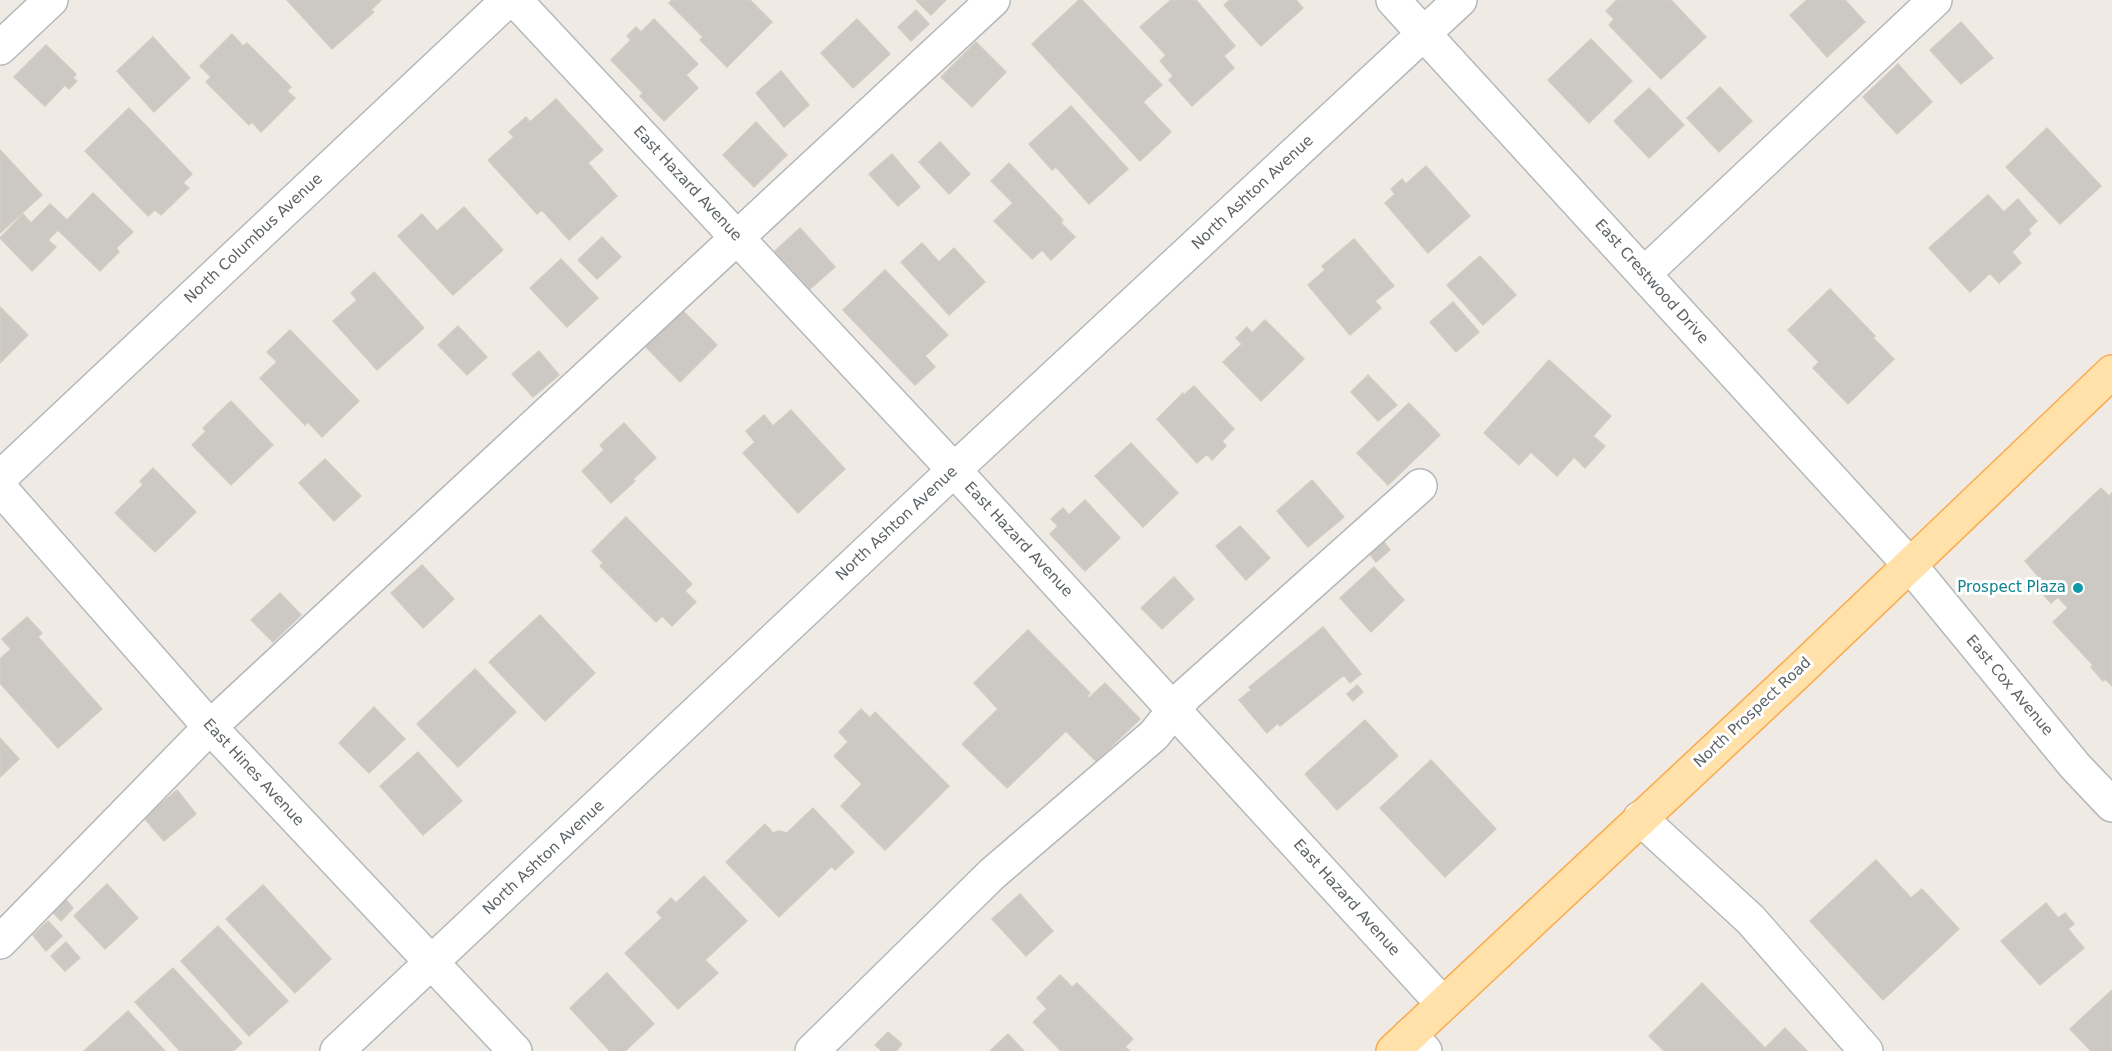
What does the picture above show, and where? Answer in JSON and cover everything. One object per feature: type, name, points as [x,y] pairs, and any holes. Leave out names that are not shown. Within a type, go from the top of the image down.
[{"type":"main road","name":"North Prospect Road","points":[[1409,1046],[1443,1004],[1800,670],[2112,372]]},
{"type":"street","points":[[0,48],[51,0]]},
{"type":"street","name":"North Columbus Avenue","points":[[0,478],[508,0]]},
{"type":"street","name":"East Hazard Avenue","points":[[515,0],[954,470],[1443,1004]]},
{"type":"street","points":[[0,942],[210,727],[993,0]]},
{"type":"street","name":"East Crestwood Drive","points":[[1393,0],[1909,564]]},
{"type":"street","name":"North Ashton Avenue","points":[[337,1051],[954,470],[1460,0]]},
{"type":"street","points":[[1644,274],[1935,0]]},
{"type":"street","points":[[812,1051],[992,874],[1154,735],[1186,695],[1420,486]]},
{"type":"street","name":"East Hines Avenue","points":[[0,488],[210,727],[515,1051]]},
{"type":"street","name":"East Cox Avenue","points":[[1909,564],[2075,766],[2112,805]]},
{"type":"street","points":[[1640,818],[1751,920],[1866,1051]]},
{"type":"building","points":[[287,0],[381,0],[371,10],[374,12],[332,49]]},
{"type":"building","points":[[672,0],[750,0],[772,22],[727,67],[700,40],[703,37],[669,3]]},
{"type":"building","points":[[916,0],[946,0],[931,15]]},
{"type":"building","points":[[1079,0],[1082,0],[1162,85],[1143,102],[1171,132],[1140,161],[1032,44]]},
{"type":"building","points":[[1171,0],[1196,0],[1235,46],[1224,56],[1234,68],[1192,106],[1169,80],[1173,76],[1160,61],[1166,55],[1140,27]]},
{"type":"building","points":[[1230,0],[1296,0],[1303,8],[1261,46],[1224,5]]},
{"type":"building","points":[[1617,0],[1671,0],[1706,37],[1661,79],[1609,25],[1614,19],[1606,11]]},
{"type":"building","points":[[1807,0],[1845,0],[1865,22],[1827,57],[1790,15]]},
{"type":"building","points":[[916,10],[929,24],[911,41],[898,27]]},
{"type":"building","points":[[654,19],[698,64],[686,75],[698,88],[664,121],[640,96],[643,93],[611,60],[631,40],[627,36],[636,27],[641,32]]},
{"type":"building","points":[[857,19],[890,54],[853,88],[821,53]]},
{"type":"building","points":[[1961,22],[1993,58],[1961,84],[1930,50]]},
{"type":"building","points":[[232,34],[243,46],[247,43],[291,87],[287,91],[295,98],[261,132],[252,122],[249,125],[206,82],[211,77],[200,66]]},
{"type":"building","points":[[153,37],[190,78],[154,112],[117,71]]},
{"type":"building","points":[[1591,39],[1632,81],[1589,123],[1548,80]]},
{"type":"building","points":[[976,42],[1006,72],[972,107],[941,77]]},
{"type":"building","points":[[46,45],[76,74],[73,78],[77,81],[69,89],[65,85],[45,106],[14,77]]},
{"type":"building","points":[[1898,64],[1932,102],[1897,134],[1863,97]]},
{"type":"building","points":[[781,71],[809,105],[784,127],[756,93]]},
{"type":"building","points":[[1720,87],[1752,121],[1719,152],[1687,118]]},
{"type":"building","points":[[1649,88],[1684,125],[1649,158],[1614,121]]},
{"type":"building","points":[[556,99],[603,150],[588,163],[617,196],[569,240],[542,210],[537,214],[488,160],[514,137],[509,132],[526,117],[530,122]]},
{"type":"building","points":[[1071,106],[1128,169],[1089,204],[1056,167],[1052,170],[1029,144]]},
{"type":"building","points":[[129,108],[192,174],[183,183],[189,188],[161,215],[155,210],[148,216],[85,151]]},
{"type":"building","points":[[756,122],[787,155],[754,187],[723,155]]},
{"type":"building","points":[[2047,128],[2101,186],[2060,224],[2006,167]]},
{"type":"building","points":[[940,142],[970,174],[949,194],[919,162]]},
{"type":"building","points":[[0,150],[42,195],[0,233]]},
{"type":"building","points":[[892,154],[920,187],[898,206],[869,174]]},
{"type":"building","points":[[1009,163],[1063,220],[1061,223],[1075,237],[1051,260],[1042,250],[1032,259],[994,221],[1013,203],[991,181]]},
{"type":"building","points":[[1426,166],[1470,216],[1428,253],[1385,203],[1395,194],[1391,189],[1402,179],[1406,184]]},
{"type":"building","points":[[93,193],[133,232],[116,248],[119,252],[100,271],[58,230],[48,240],[56,247],[32,271],[0,238],[23,214],[31,223],[50,204],[67,220]]},
{"type":"building","points":[[1988,195],[2004,212],[2018,199],[2037,221],[2028,230],[2031,233],[2012,252],[2021,263],[1999,283],[1990,273],[1970,292],[1929,248]]},
{"type":"building","points":[[464,207],[503,250],[453,295],[398,236],[422,214],[437,231]]},
{"type":"building","points":[[800,228],[835,267],[810,289],[775,251]]},
{"type":"building","points":[[602,237],[621,257],[597,279],[578,260]]},
{"type":"building","points":[[1354,239],[1394,286],[1375,301],[1381,308],[1350,335],[1308,285],[1325,270],[1322,266]]},
{"type":"building","points":[[922,243],[939,262],[954,248],[985,282],[949,315],[901,262]]},
{"type":"building","points":[[1480,256],[1516,295],[1483,325],[1447,285]]},
{"type":"building","points":[[561,259],[598,298],[567,327],[530,288]]},
{"type":"building","points":[[885,270],[948,335],[925,356],[935,367],[915,385],[843,310]]},
{"type":"building","points":[[374,272],[424,328],[377,370],[333,321],[357,300],[351,293]]},
{"type":"building","points":[[1830,289],[1894,359],[1848,404],[1813,368],[1819,362],[1788,330]]},
{"type":"building","points":[[1453,302],[1479,332],[1456,352],[1430,322]]},
{"type":"building","points":[[0,307],[28,335],[0,363]]},
{"type":"building","points":[[681,309],[717,345],[680,382],[644,345]]},
{"type":"building","points":[[1265,320],[1304,359],[1261,401],[1223,362],[1242,344],[1236,338],[1247,327],[1252,333]]},
{"type":"building","points":[[458,326],[487,357],[467,375],[438,345]]},
{"type":"building","points":[[290,330],[359,401],[322,437],[308,422],[305,425],[260,378],[277,362],[267,352]]},
{"type":"building","points":[[539,351],[559,375],[533,397],[512,374]]},
{"type":"building","points":[[1549,360],[1611,416],[1593,436],[1605,446],[1585,468],[1574,457],[1557,476],[1531,452],[1519,465],[1484,433]]},
{"type":"building","points":[[1368,375],[1397,405],[1378,421],[1351,392]]},
{"type":"building","points":[[1194,386],[1234,429],[1222,441],[1226,446],[1212,460],[1207,454],[1197,463],[1157,419],[1183,393],[1184,395]]},
{"type":"building","points":[[231,401],[273,445],[231,485],[192,445],[206,431],[203,428]]},
{"type":"building","points":[[1409,403],[1440,435],[1388,485],[1357,453]]},
{"type":"building","points":[[791,410],[845,469],[798,513],[743,453],[755,442],[746,431],[764,415],[773,426]]},
{"type":"building","points":[[624,423],[656,458],[611,503],[582,471],[604,450],[600,445]]},
{"type":"building","points":[[1131,443],[1178,493],[1143,527],[1095,476]]},
{"type":"building","points":[[325,459],[361,496],[334,521],[299,483]]},
{"type":"building","points":[[153,468],[196,512],[155,552],[115,513],[143,485],[140,481]]},
{"type":"building","points":[[1312,480],[1344,517],[1308,547],[1277,511]]},
{"type":"building","name":"Prospect Plaza","points":[[2101,488],[2109,496],[2112,493],[2112,686],[2105,679],[2103,681],[2091,667],[2093,665],[2053,622],[2068,608],[2058,597],[2051,603],[2040,591],[2046,585],[2025,561]]},
{"type":"building","points":[[1085,500],[1120,538],[1085,571],[1050,534],[1058,526],[1051,519],[1063,508],[1069,515]]},
{"type":"building","points":[[626,517],[692,584],[685,591],[696,602],[672,626],[662,616],[656,622],[600,566],[603,563],[592,551]]},
{"type":"building","points":[[1240,526],[1270,558],[1246,580],[1216,546]]},
{"type":"building","points":[[1380,537],[1390,550],[1376,562],[1366,549]]},
{"type":"building","points":[[422,565],[454,599],[423,628],[391,593]]},
{"type":"building","points":[[1374,567],[1404,600],[1371,632],[1340,598]]},
{"type":"building","points":[[1174,577],[1194,599],[1162,629],[1141,608]]},
{"type":"building","points":[[280,593],[301,615],[273,642],[251,620]]},
{"type":"building","points":[[540,615],[595,673],[545,721],[489,662]]},
{"type":"building","points":[[27,617],[42,633],[38,637],[102,709],[58,748],[0,683],[0,659],[11,649],[2,639]]},
{"type":"building","points":[[1323,627],[1361,674],[1350,683],[1344,675],[1280,726],[1278,723],[1267,733],[1239,700],[1251,690],[1249,687]]},
{"type":"building","points":[[1028,630],[1090,693],[1087,696],[1089,698],[1105,683],[1140,719],[1096,761],[1066,731],[1007,788],[962,744],[998,709],[974,683]]},
{"type":"building","points":[[475,669],[516,712],[458,767],[417,724]]},
{"type":"building","points":[[1357,685],[1363,692],[1353,701],[1347,694]]},
{"type":"building","points":[[374,707],[405,739],[369,773],[339,743]]},
{"type":"building","points":[[861,709],[870,718],[875,712],[949,786],[885,850],[841,806],[862,784],[834,756],[848,742],[839,732]]},
{"type":"building","points":[[1365,720],[1398,756],[1337,810],[1305,774]]},
{"type":"building","points":[[0,738],[19,759],[0,777]]},
{"type":"building","points":[[418,752],[462,801],[423,835],[380,786]]},
{"type":"building","points":[[1431,760],[1496,829],[1445,877],[1380,808]]},
{"type":"building","points":[[177,790],[196,814],[164,841],[144,818]]},
{"type":"building","points":[[813,808],[854,852],[835,870],[832,866],[779,917],[726,862],[765,824],[773,833],[779,831],[787,833]]},
{"type":"building","points":[[1876,860],[1911,898],[1922,889],[1959,929],[1883,1000],[1810,921]]},
{"type":"building","points":[[704,876],[747,921],[705,960],[718,973],[678,1009],[625,953],[662,918],[657,912],[671,898],[676,903]]},
{"type":"building","points":[[107,884],[138,918],[105,949],[74,916]]},
{"type":"building","points":[[263,885],[331,959],[295,993],[226,919]]},
{"type":"building","points":[[60,893],[73,908],[61,921],[47,906]]},
{"type":"building","points":[[1020,894],[1053,931],[1026,956],[992,919]]},
{"type":"building","points":[[2046,903],[2058,918],[2065,913],[2074,924],[2068,929],[2084,948],[2040,985],[2001,941]]},
{"type":"building","points":[[48,921],[62,936],[46,951],[33,935]]},
{"type":"building","points":[[218,926],[288,1001],[249,1036],[181,961]]},
{"type":"building","points":[[66,942],[80,958],[65,971],[51,956]]},
{"type":"building","points":[[173,968],[242,1043],[233,1051],[180,1051],[135,1002]]},
{"type":"building","points":[[607,973],[654,1024],[625,1051],[610,1051],[570,1008]]},
{"type":"building","points":[[1060,975],[1072,987],[1077,983],[1133,1039],[1125,1047],[1130,1051],[1061,1051],[1033,1022],[1047,1009],[1037,998]]},
{"type":"building","points":[[1702,983],[1765,1048],[1785,1028],[1807,1051],[1664,1051],[1649,1036]]},
{"type":"building","points":[[2112,990],[2112,1051],[2091,1051],[2070,1029]]},
{"type":"building","points":[[128,1011],[165,1051],[84,1051]]},
{"type":"building","points":[[888,1032],[902,1044],[896,1051],[882,1051],[875,1045]]},
{"type":"building","points":[[1008,1034],[1024,1051],[990,1051]]},
{"type":"place","name":"Prospect Plaza","points":[[2078,588]]}]
